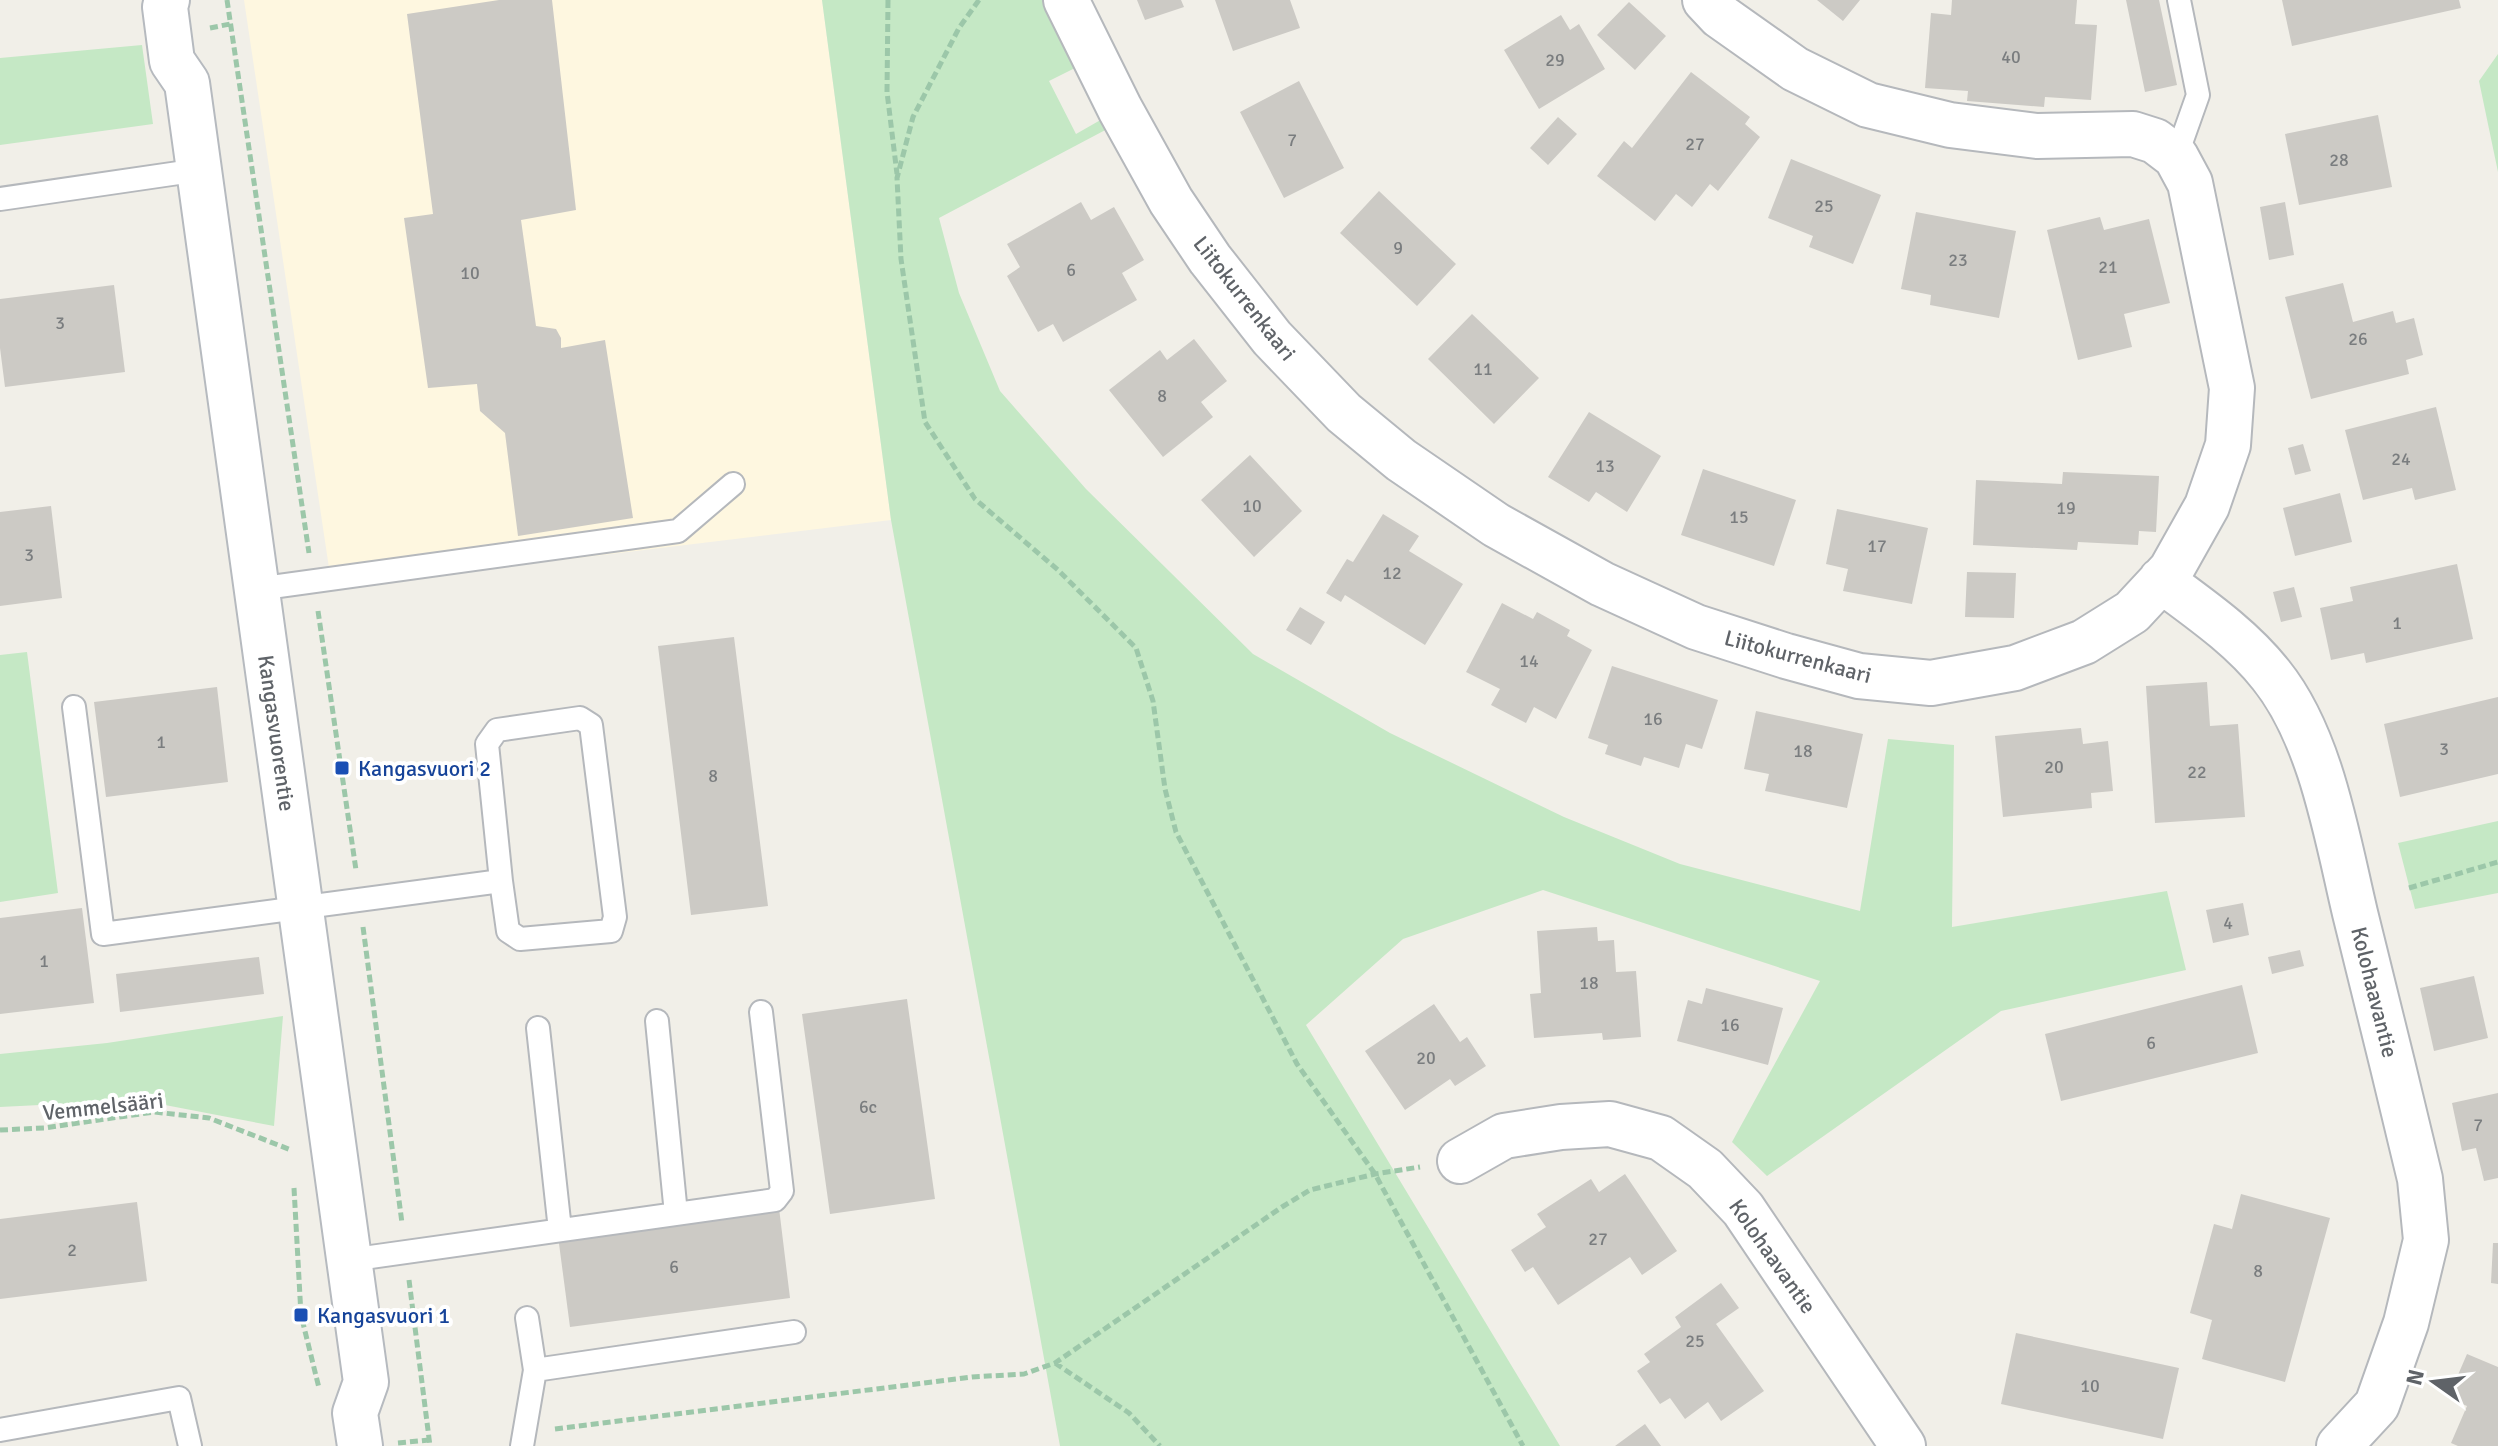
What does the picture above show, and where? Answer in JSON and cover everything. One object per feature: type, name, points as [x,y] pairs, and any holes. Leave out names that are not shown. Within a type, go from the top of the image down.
[{"type":"street","name":"Kangasvuorentie","points":[[167,0],[165,7],[172,61],[187,83],[366,1382],[385,1409],[389,1446]]},
{"type":"street","name":"Kangasvuorentie","points":[[186,0],[196,58],[187,83]]},
{"type":"street","name":"Liitokurrenkaari","points":[[1066,0],[1120,109],[1171,201],[1210,259],[1272,338],[1344,413],[1401,460],[1496,525],[1602,584],[1696,627],[1859,676],[1931,683],[2015,668],[2084,642],[2132,612],[2171,570],[2207,506],[2228,445],[2232,388],[2190,183],[2176,157]]},
{"type":"street","points":[[1705,0],[1720,16],[1795,69],[1868,105],[1950,125],[2037,136],[2133,134],[2155,141],[2176,157]]},
{"type":"street","name":"Kolohaavantie","points":[[2161,580],[2223,625],[2272,675],[2303,725],[2329,807],[2420,1179],[2426,1240],[2406,1323],[2377,1405],[2339,1446]]},
{"type":"street","name":"Kolohaavantie","points":[[1460,1161],[1504,1136],[1561,1127],[1610,1124],[1661,1138],[1705,1169],[1743,1209],[1903,1446]]},
{"type":"street","name":"Kangasvuorentie","points":[[360,1446],[355,1413],[366,1382]]},
{"type":"lane","points":[[2176,157],[2198,95],[2179,0]]},
{"type":"lane","points":[[0,199],[199,170]]},
{"type":"lane","points":[[257,589],[678,531],[733,484]]},
{"type":"lane","points":[[74,707],[103,934],[501,881]]},
{"type":"lane","points":[[580,718],[591,725],[615,917],[611,931],[520,939],[508,931],[501,881],[487,744],[497,730],[580,718]]},
{"type":"lane","points":[[349,1260],[775,1200],[782,1191],[761,1012]]},
{"type":"lane","points":[[657,1021],[676,1214]]},
{"type":"lane","points":[[538,1028],[560,1230]]},
{"type":"lane","points":[[522,1446],[535,1370],[527,1318]]},
{"type":"lane","points":[[535,1370],[794,1332]]},
{"type":"lane","points":[[0,1430],[179,1398],[190,1446]]},
{"type":"path","points":[[227,0],[360,901],[430,1446]]},
{"type":"path","points":[[888,0],[887,92],[897,178],[901,259],[925,422],[975,499],[1058,570],[1136,648],[1153,701],[1165,789],[1176,832],[1297,1064],[1375,1174],[1523,1446]]},
{"type":"path","points":[[897,178],[913,117],[959,28],[979,0]]},
{"type":"path","points":[[2409,888],[2498,862]]},
{"type":"path","name":"Vemmelsääri","points":[[0,1130],[44,1128],[154,1112],[209,1118],[291,1150],[292,1165]]},
{"type":"path","points":[[553,1430],[972,1377],[1024,1374],[1055,1363],[1310,1190],[1375,1174],[1460,1161]]},
{"type":"path","points":[[293,1180],[301,1315],[323,1402]]},
{"type":"path","points":[[1055,1363],[1129,1413],[1160,1446]]},
{"type":"shaded area","points":[[244,0],[822,0],[891,520],[332,588]]},
{"type":"green space","points":[[822,0],[1044,0],[1081,65],[1049,81],[1076,134],[1104,118],[1111,127],[939,218],[959,293],[1000,391],[1086,489],[1253,654],[1390,733],[1564,817],[1680,864],[1860,911],[1888,739],[1954,745],[1952,927],[2167,891],[2186,970],[2001,1011],[1767,1176],[1732,1142],[1820,981],[1543,890],[1403,939],[1306,1025],[1560,1446],[1060,1446],[891,520]]},
{"type":"green space","points":[[142,45],[153,124],[0,145],[0,58]]},
{"type":"green space","points":[[2498,54],[2498,172],[2479,81]]},
{"type":"green space","points":[[27,652],[58,893],[0,902],[0,655]]},
{"type":"green space","points":[[2498,821],[2498,893],[2415,909],[2398,843]]},
{"type":"green space","points":[[283,1016],[274,1126],[139,1100],[0,1107],[0,1054],[107,1043]]},
{"type":"building","points":[[499,0],[552,0],[576,210],[521,220],[536,326],[556,329],[561,338],[561,348],[605,340],[633,518],[518,536],[505,433],[480,411],[477,384],[428,388],[404,218],[433,214],[407,14]]},
{"type":"building","points":[[1137,0],[1181,0],[1184,7],[1145,20]]},
{"type":"building","points":[[1215,0],[1290,0],[1300,28],[1233,51]]},
{"type":"building","points":[[1817,0],[1860,0],[1843,21]]},
{"type":"building","points":[[1952,0],[2077,0],[2075,24],[2097,25],[2091,100],[2045,97],[2044,107],[1967,101],[1968,91],[1925,88],[1931,13],[1951,15]]},
{"type":"building","points":[[2126,0],[2159,0],[2177,85],[2145,92]]},
{"type":"building","points":[[2282,0],[2459,0],[2461,8],[2292,46]]},
{"type":"building","points":[[1629,2],[1666,36],[1635,70],[1597,35]]},
{"type":"building","points":[[1561,15],[1570,30],[1579,24],[1605,69],[1539,109],[1504,50]]},
{"type":"building","points":[[1691,72],[1750,117],[1745,124],[1760,137],[1718,191],[1710,184],[1692,207],[1676,194],[1655,221],[1597,176],[1624,141],[1632,148]]},
{"type":"building","points":[[1299,81],[1344,168],[1284,198],[1240,112]]},
{"type":"building","points":[[2378,115],[2392,187],[2299,205],[2285,134]]},
{"type":"building","points":[[1558,117],[1577,134],[1548,165],[1530,148]]},
{"type":"building","points":[[1791,159],[1881,195],[1853,264],[1809,247],[1813,236],[1768,218]]},
{"type":"building","points":[[1379,191],[1456,264],[1417,306],[1340,233]]},
{"type":"building","points":[[1081,202],[1091,220],[1114,207],[1144,260],[1122,273],[1137,300],[1063,342],[1053,324],[1038,332],[1007,276],[1020,267],[1007,244]]},
{"type":"building","points":[[2285,202],[2294,255],[2269,260],[2260,207]]},
{"type":"building","points":[[1916,212],[2016,231],[1999,318],[1930,305],[1931,295],[1901,289]]},
{"type":"building","points":[[2100,217],[2104,230],[2149,219],[2170,303],[2124,314],[2132,347],[2078,360],[2047,230]]},
{"type":"building","points":[[2343,283],[2353,322],[2393,311],[2396,323],[2414,318],[2423,355],[2406,360],[2409,374],[2311,399],[2285,297]]},
{"type":"building","points":[[114,285],[125,372],[5,387],[0,348],[0,299]]},
{"type":"building","points":[[1472,314],[1539,378],[1494,424],[1428,359]]},
{"type":"building","points":[[1194,339],[1227,381],[1201,402],[1213,417],[1163,457],[1109,390],[1160,350],[1167,360]]},
{"type":"building","points":[[2436,407],[2456,490],[2415,500],[2412,488],[2363,500],[2345,430]]},
{"type":"building","points":[[1589,412],[1661,456],[1627,512],[1596,492],[1589,502],[1548,477]]},
{"type":"building","points":[[2303,444],[2311,471],[2295,475],[2288,448]]},
{"type":"building","points":[[1250,455],[1302,511],[1254,557],[1201,500]]},
{"type":"building","points":[[1703,469],[1796,500],[1774,566],[1681,535]]},
{"type":"building","points":[[2063,472],[2159,476],[2156,532],[2139,531],[2138,545],[2078,542],[2077,550],[1973,545],[1976,480],[2062,484]]},
{"type":"building","points":[[2340,493],[2352,542],[2295,556],[2283,508]]},
{"type":"building","points":[[51,506],[62,598],[0,606],[0,512]]},
{"type":"building","points":[[1837,509],[1928,528],[1912,604],[1843,591],[1848,569],[1826,564]]},
{"type":"building","points":[[1383,514],[1419,536],[1409,551],[1463,584],[1425,645],[1345,595],[1341,602],[1326,593],[1347,559],[1353,562]]},
{"type":"building","points":[[2457,564],[2473,639],[2366,663],[2364,653],[2331,660],[2320,608],[2353,601],[2350,587]]},
{"type":"building","points":[[1967,572],[2016,573],[2014,618],[1965,617]]},
{"type":"building","points":[[2294,587],[2302,617],[2281,622],[2273,592]]},
{"type":"building","points":[[1502,603],[1533,619],[1537,612],[1570,630],[1567,636],[1592,650],[1556,719],[1534,707],[1526,723],[1491,705],[1500,689],[1466,672]]},
{"type":"building","points":[[1300,607],[1325,622],[1311,645],[1286,630]]},
{"type":"building","points":[[734,637],[768,906],[691,915],[658,646]]},
{"type":"building","points":[[1612,666],[1718,700],[1702,749],[1686,744],[1679,768],[1644,757],[1641,766],[1605,754],[1608,745],[1588,738]]},
{"type":"building","points":[[2207,682],[2210,726],[2238,724],[2245,817],[2155,823],[2146,686]]},
{"type":"building","points":[[217,687],[228,782],[106,797],[94,702]]},
{"type":"building","points":[[2498,697],[2498,774],[2400,797],[2384,724]]},
{"type":"building","points":[[1756,711],[1863,734],[1847,808],[1765,791],[1769,774],[1744,769]]},
{"type":"building","points":[[2081,728],[2083,744],[2108,741],[2113,791],[2091,793],[2092,808],[2003,817],[1995,736]]},
{"type":"building","points":[[2243,903],[2249,935],[2213,943],[2206,910]]},
{"type":"building","points":[[82,908],[94,1003],[0,1014],[0,918]]},
{"type":"building","points":[[1597,927],[1598,941],[1614,940],[1616,972],[1636,971],[1641,1037],[1603,1040],[1602,1033],[1534,1038],[1530,994],[1541,993],[1537,931]]},
{"type":"building","points":[[2300,950],[2304,966],[2272,974],[2268,957]]},
{"type":"building","points":[[259,957],[264,994],[120,1012],[116,974]]},
{"type":"building","points":[[2474,976],[2488,1038],[2434,1051],[2420,988]]},
{"type":"building","points":[[2242,985],[2258,1053],[2061,1101],[2045,1034]]},
{"type":"building","points":[[1706,988],[1783,1008],[1768,1065],[1677,1041],[1688,1000],[1702,1004]]},
{"type":"building","points":[[907,999],[935,1199],[830,1214],[802,1014]]},
{"type":"building","points":[[1434,1004],[1460,1042],[1467,1037],[1486,1066],[1455,1086],[1450,1079],[1405,1110],[1365,1051]]},
{"type":"building","points":[[2498,1093],[2498,1178],[2484,1181],[2476,1148],[2462,1151],[2452,1103]]},
{"type":"building","points":[[1625,1174],[1677,1251],[1642,1275],[1630,1257],[1558,1305],[1533,1267],[1525,1272],[1511,1250],[1546,1227],[1537,1214],[1591,1179],[1599,1192]]},
{"type":"building","points":[[2241,1194],[2330,1218],[2285,1382],[2202,1359],[2212,1320],[2190,1313],[2214,1224],[2232,1229]]},
{"type":"building","points":[[137,1202],[147,1281],[0,1299],[0,1219]]},
{"type":"building","points":[[779,1208],[790,1298],[570,1327],[558,1236]]},
{"type":"building","points":[[2493,1243],[2498,1243],[2498,1284],[2491,1283]]},
{"type":"building","points":[[1721,1283],[1739,1308],[1716,1324],[1764,1391],[1721,1421],[1708,1402],[1685,1419],[1670,1398],[1660,1404],[1637,1371],[1650,1362],[1644,1354],[1681,1327],[1675,1317]]},
{"type":"building","points":[[2016,1333],[2179,1368],[2163,1439],[2001,1404]]},
{"type":"building","points":[[2467,1354],[2498,1367],[2498,1446],[2458,1446],[2451,1443],[2467,1406],[2448,1398]]},
{"type":"building","points":[[1645,1424],[1661,1446],[1615,1446]]},
{"type":"place","name":"Kangasvuori 2","points":[[342,768]]},
{"type":"place","name":"Kangasvuori 1","points":[[301,1315]]}]
